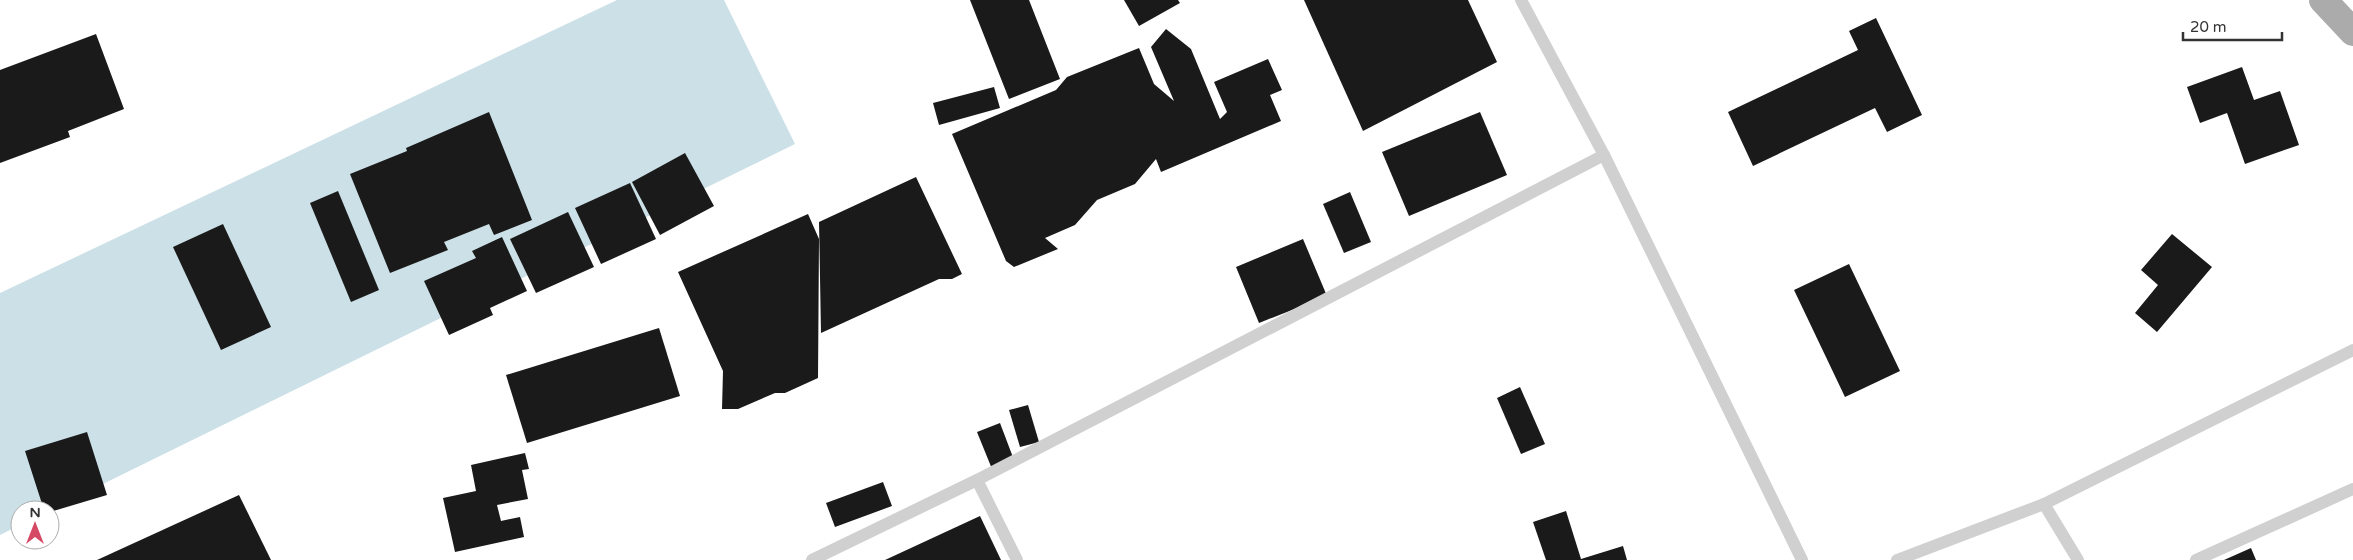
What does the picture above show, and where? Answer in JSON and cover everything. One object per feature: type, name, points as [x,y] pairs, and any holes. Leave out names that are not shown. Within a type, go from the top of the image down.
[{"type":"main road","points":[[2323,0],[2353,32]]},
{"type":"lane","points":[[1521,0],[1604,155],[1802,560]]},
{"type":"lane","points":[[812,560],[977,480],[1604,155]]},
{"type":"lane","points":[[1897,560],[2044,504],[2353,350]]},
{"type":"lane","points":[[977,480],[1017,560]]},
{"type":"lane","points":[[2196,560],[2353,489]]},
{"type":"lane","points":[[2044,504],[2078,560]]},
{"type":"shaded area","points":[[617,0],[724,0],[795,144],[60,505],[60,500],[10,500],[10,530],[0,535],[0,293]]},
{"type":"building","points":[[970,0],[1029,0],[1060,79],[1009,99]]},
{"type":"building","points":[[1124,0],[1178,0],[1180,3],[1139,26]]},
{"type":"building","points":[[1304,0],[1468,0],[1497,62],[1363,131]]},
{"type":"building","points":[[1876,18],[1922,115],[1887,132],[1875,108],[1753,166],[1728,112],[1858,50],[1849,31]]},
{"type":"building","points":[[1166,29],[1191,49],[1220,119],[1227,112],[1214,82],[1268,59],[1282,90],[1270,95],[1281,121],[1161,172],[1156,159],[1135,184],[1097,200],[1075,225],[1045,238],[1058,249],[1014,267],[1006,261],[952,134],[1056,90],[1067,77],[1139,48],[1154,84],[1174,101],[1151,47]]},
{"type":"building","points":[[96,34],[124,109],[68,131],[70,137],[0,163],[0,70]]},
{"type":"building","points":[[2242,67],[2254,100],[2280,91],[2299,145],[2245,164],[2227,113],[2200,123],[2187,87]]},
{"type":"building","points":[[994,87],[1000,108],[939,125],[933,103]]},
{"type":"building","points":[[489,112],[532,220],[494,235],[489,224],[444,242],[448,250],[390,273],[350,174],[407,151],[406,148]]},
{"type":"building","points":[[1480,112],[1507,175],[1409,216],[1382,152]]},
{"type":"building","points":[[685,153],[714,206],[660,235],[632,182]]},
{"type":"building","points":[[916,177],[962,274],[952,279],[939,279],[821,333],[819,222]]},
{"type":"building","points":[[630,183],[656,239],[601,264],[575,208]]},
{"type":"building","points":[[338,191],[379,290],[351,302],[310,203]]},
{"type":"building","points":[[1350,192],[1371,242],[1344,253],[1323,204]]},
{"type":"building","points":[[568,212],[594,267],[536,293],[510,239]]},
{"type":"building","points":[[808,214],[819,239],[818,378],[785,393],[775,393],[738,409],[722,409],[723,371],[678,272]]},
{"type":"building","points":[[223,224],[271,327],[221,350],[173,247]]},
{"type":"building","points":[[2172,234],[2212,267],[2157,332],[2135,313],[2158,285],[2141,270]]},
{"type":"building","points":[[502,237],[527,291],[490,308],[493,315],[449,335],[424,281],[476,258],[472,251]]},
{"type":"building","points":[[1303,239],[1327,296],[1259,323],[1236,267]]},
{"type":"building","points":[[1849,264],[1900,371],[1845,397],[1794,290]]},
{"type":"building","points":[[659,328],[680,396],[527,443],[506,375]]},
{"type":"building","points":[[1520,387],[1545,444],[1521,454],[1497,398]]},
{"type":"building","points":[[1028,405],[1039,442],[1020,447],[1009,410]]},
{"type":"building","points":[[1000,423],[1014,460],[992,469],[977,432]]},
{"type":"building","points":[[87,432],[107,495],[60,509],[60,500],[41,500],[25,451]]},
{"type":"building","points":[[525,453],[529,469],[522,470],[528,499],[497,505],[501,521],[520,517],[524,537],[455,552],[443,498],[476,491],[471,465]]},
{"type":"building","points":[[883,482],[892,506],[835,527],[826,503]]},
{"type":"building","points":[[239,495],[271,560],[97,560]]},
{"type":"building","points":[[1566,511],[1581,559],[1623,546],[1627,560],[1546,560],[1533,522]]},
{"type":"building","points":[[980,516],[1001,560],[885,560]]},
{"type":"building","points":[[2251,548],[2256,560],[2224,560]]}]
